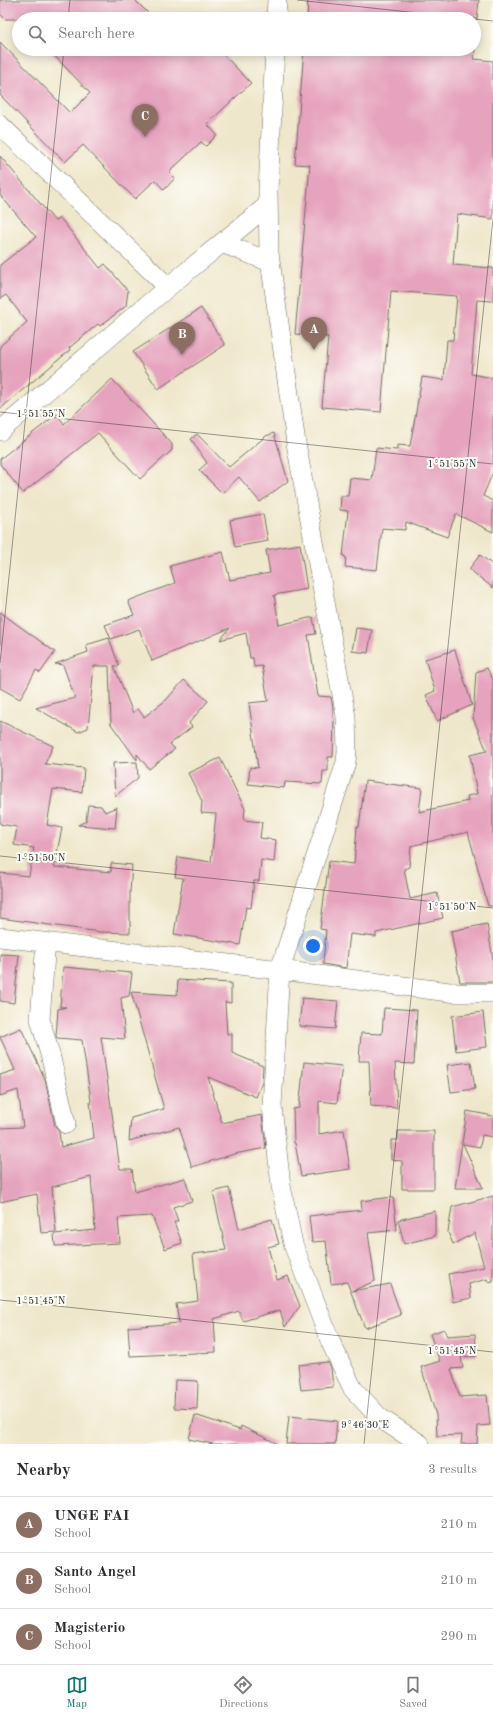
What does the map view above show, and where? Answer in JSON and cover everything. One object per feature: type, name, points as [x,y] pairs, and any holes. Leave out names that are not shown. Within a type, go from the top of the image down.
[{"type":"street","points":[[276,12],[277,0]]},
{"type":"street","points":[[275,56],[268,204],[270,262],[296,443],[346,717],[348,751],[346,762],[280,970],[272,1106],[281,1186],[293,1244],[331,1343],[353,1390],[380,1418],[420,1444]]},
{"type":"street","points":[[0,125],[168,287]]},
{"type":"street","points":[[0,431],[168,287],[268,204]]},
{"type":"street","points":[[222,243],[270,262]]},
{"type":"street","points":[[0,937],[280,970],[457,994],[493,993]]},
{"type":"street","points":[[46,942],[40,1019],[51,1058],[66,1124]]},
{"type":"building","points":[[0,0],[135,0],[147,12],[12,12],[12,19],[5,19],[0,14]]},
{"type":"building","points":[[308,0],[479,0],[478,12],[307,12]]},
{"type":"building","points":[[0,42],[12,56],[14,56],[70,113],[90,93],[55,56],[225,56],[251,83],[207,124],[217,135],[206,146],[201,142],[169,172],[175,178],[164,190],[155,180],[135,199],[83,145],[65,162],[0,95]]},
{"type":"building","points":[[303,56],[474,56],[474,59],[493,61],[493,219],[457,214],[453,265],[493,268],[493,301],[477,300],[471,374],[493,378],[493,472],[483,496],[493,501],[493,532],[456,514],[447,537],[406,522],[405,530],[382,528],[377,570],[345,567],[346,557],[343,556],[348,511],[340,510],[341,496],[348,496],[350,478],[372,480],[376,448],[397,450],[397,445],[410,446],[422,377],[444,380],[447,340],[453,340],[457,296],[391,291],[381,412],[322,407],[328,337],[295,334],[310,165],[295,164]]},
{"type":"building","points":[[0,156],[55,221],[60,218],[100,268],[105,264],[128,291],[126,306],[100,326],[98,324],[69,348],[70,350],[0,409],[0,346],[27,322],[6,295],[0,299],[0,265],[36,237],[0,195]]},
{"type":"building","points":[[201,308],[225,345],[158,389],[133,352]]},
{"type":"building","points":[[112,379],[172,444],[172,450],[140,479],[98,433],[23,493],[0,464],[0,459],[57,414],[64,424]]},
{"type":"building","points":[[274,433],[288,481],[260,502],[239,477],[222,493],[199,470],[207,463],[191,439],[197,434],[229,467],[266,436]]},
{"type":"building","points":[[263,514],[268,541],[235,547],[230,520]]},
{"type":"building","points":[[300,544],[307,589],[274,595],[279,625],[313,617],[316,634],[308,635],[318,696],[331,697],[334,718],[333,757],[328,757],[328,771],[323,771],[322,784],[285,782],[284,788],[248,784],[250,767],[258,768],[249,703],[268,701],[262,666],[254,667],[253,658],[250,658],[246,633],[220,640],[230,628],[152,661],[139,629],[111,639],[105,625],[134,615],[128,601],[175,583],[170,566],[223,552],[230,580],[270,573],[266,550]]},
{"type":"building","points":[[480,555],[493,565],[493,588],[469,569]]},
{"type":"building","points":[[0,612],[55,652],[40,673],[36,670],[20,699],[0,688]]},
{"type":"building","points":[[356,628],[372,630],[368,653],[352,651]]},
{"type":"building","points":[[109,638],[119,666],[114,666],[133,713],[138,709],[144,717],[166,700],[184,680],[208,701],[189,723],[192,727],[170,744],[175,749],[149,769],[137,754],[137,760],[111,724],[109,666],[94,666],[88,728],[78,732],[36,708],[75,698],[63,665],[55,664],[88,652],[86,645]]},
{"type":"building","points":[[455,650],[472,705],[437,721],[426,695],[435,691],[425,659]]},
{"type":"building","points":[[487,668],[493,680],[493,906],[488,906],[468,832],[411,846],[409,867],[404,869],[410,899],[437,893],[443,918],[376,933],[376,937],[350,934],[346,968],[323,964],[326,930],[320,929],[329,861],[354,864],[357,826],[359,827],[365,781],[422,788],[419,812],[468,801],[467,796],[477,794],[470,755],[487,751],[473,718],[476,672]]},
{"type":"building","points":[[0,721],[53,746],[45,764],[84,768],[82,792],[53,789],[47,825],[62,828],[54,867],[111,872],[111,863],[132,865],[130,892],[130,933],[100,932],[0,918],[0,873],[29,876],[34,848],[14,845],[17,827],[0,824]]},
{"type":"building","points":[[220,758],[245,809],[244,820],[262,822],[260,838],[276,840],[274,862],[261,860],[259,881],[254,881],[251,908],[246,907],[240,945],[174,934],[183,878],[175,877],[178,857],[211,862],[216,814],[201,813],[202,801],[188,773]]},
{"type":"building","points":[[137,762],[138,778],[115,796],[113,763]]},
{"type":"building","points":[[88,805],[101,806],[105,812],[117,807],[115,828],[78,825],[86,821]]},
{"type":"building","points":[[487,924],[493,959],[493,982],[460,982],[451,931]]},
{"type":"building","points":[[0,954],[19,955],[14,1003],[0,1001]]},
{"type":"building","points":[[63,967],[132,973],[129,996],[121,998],[125,1039],[101,1037],[120,1169],[132,1169],[135,1192],[185,1178],[192,1201],[173,1207],[178,1221],[174,1222],[182,1243],[165,1249],[152,1216],[118,1218],[120,1243],[55,1246],[54,1234],[95,1230],[91,1177],[52,1187],[56,1232],[41,1233],[37,1194],[0,1202],[0,1128],[23,1127],[18,1090],[0,1096],[0,1075],[15,1070],[0,1037],[21,1028],[45,1079],[55,1126],[59,1132],[61,1147],[94,1138],[91,1101],[82,1040],[57,1038],[56,1036],[58,1009],[66,1007],[60,1007]]},
{"type":"building","points":[[178,980],[231,983],[231,1003],[225,1002],[227,1034],[232,1034],[232,1053],[263,1066],[262,1083],[256,1097],[208,1077],[222,1123],[262,1115],[266,1148],[234,1154],[192,1167],[179,1127],[129,1141],[131,1118],[164,1109],[131,992],[177,995]]},
{"type":"building","points":[[302,998],[338,1001],[335,1029],[299,1026]]},
{"type":"building","points":[[384,1008],[417,1010],[414,1064],[395,1063],[397,1108],[371,1106],[369,1061],[359,1061],[361,1033],[382,1034]]},
{"type":"building","points":[[483,1012],[487,1047],[456,1051],[452,1016]]},
{"type":"building","points":[[304,1062],[342,1066],[337,1103],[319,1101],[319,1134],[344,1130],[350,1169],[301,1176],[294,1143],[293,1109],[299,1108]]},
{"type":"building","points":[[471,1062],[475,1089],[451,1092],[447,1065]]},
{"type":"building","points":[[467,1111],[493,1116],[493,1137],[482,1135],[480,1147],[463,1144],[483,1188],[455,1188]]},
{"type":"building","points":[[398,1131],[434,1131],[434,1189],[402,1189],[402,1161],[391,1160],[391,1140],[398,1140]]},
{"type":"building","points":[[229,1188],[239,1229],[272,1219],[279,1244],[268,1247],[277,1280],[288,1276],[300,1306],[285,1327],[280,1310],[243,1321],[239,1311],[214,1319],[216,1352],[130,1356],[128,1327],[179,1323],[176,1304],[198,1301],[193,1254],[226,1250],[213,1192]]},
{"type":"building","points":[[493,1196],[493,1281],[488,1282],[487,1279],[469,1284],[471,1298],[453,1302],[448,1274],[484,1267],[475,1233],[453,1244],[448,1232],[452,1207]]},
{"type":"building","points":[[393,1197],[397,1230],[368,1233],[375,1281],[352,1291],[390,1284],[401,1315],[365,1328],[347,1282],[331,1284],[326,1241],[312,1242],[309,1216],[362,1210],[361,1201]]},
{"type":"building","points":[[435,1211],[435,1236],[404,1244],[398,1220]]},
{"type":"building","points":[[444,1329],[447,1336],[475,1334],[477,1356],[461,1357],[463,1368],[451,1369],[460,1397],[487,1395],[490,1425],[478,1426],[477,1444],[461,1444],[462,1435],[437,1436],[436,1415],[421,1367],[440,1361],[430,1334]]},
{"type":"building","points":[[328,1362],[331,1368],[333,1387],[301,1390],[298,1365]]},
{"type":"building","points":[[175,1380],[198,1381],[197,1409],[174,1408]]},
{"type":"building","points":[[195,1415],[240,1430],[241,1426],[278,1444],[213,1444],[189,1439]]},
{"type":"building","points":[[289,1416],[337,1421],[335,1444],[286,1444]]},
{"type":"place","name":"Magisterio","points":[[145,137]]},
{"type":"place","name":"UNGE FAI","points":[[314,350]]},
{"type":"place","name":"Santo Angel","points":[[182,355]]}]
